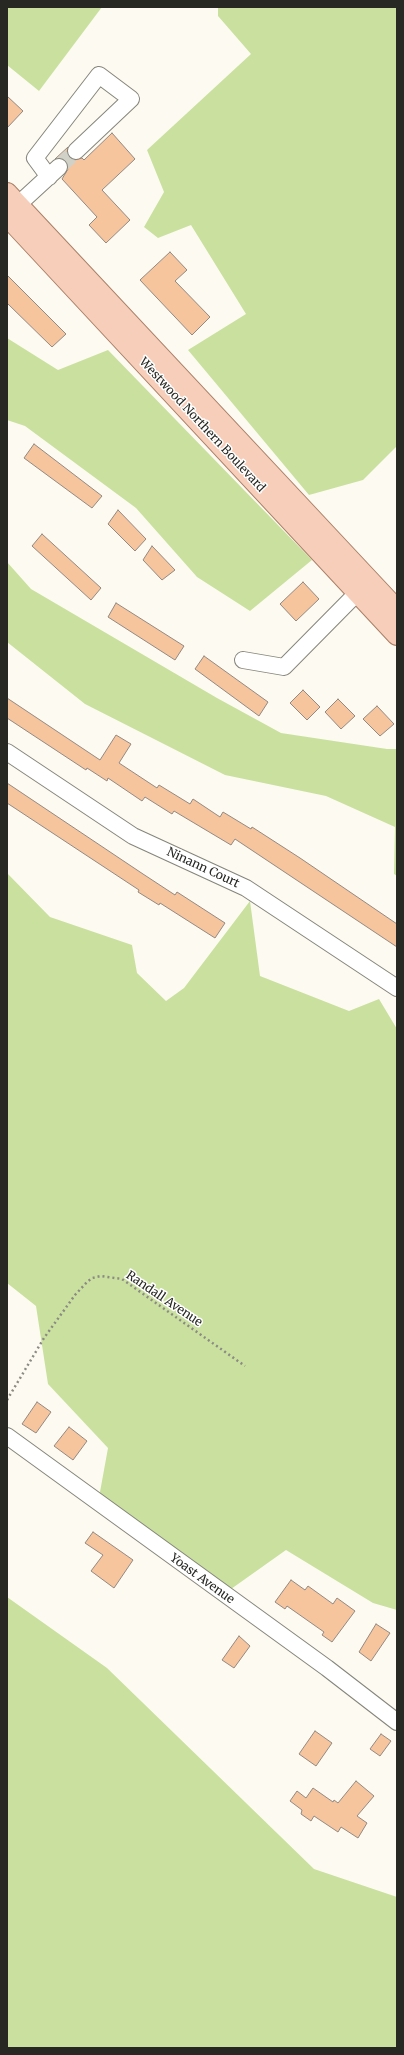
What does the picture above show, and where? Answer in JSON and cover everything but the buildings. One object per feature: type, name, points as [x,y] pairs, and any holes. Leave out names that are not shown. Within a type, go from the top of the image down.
[{"type":"main road","name":"Westwood Northern Boulevard","points":[[10,207],[363,587],[397,635]]},
{"type":"main road","name":"Westwood Northern Boulevard","points":[[363,587],[397,610]]},
{"type":"street","points":[[10,207],[54,172],[35,158],[99,75],[131,99],[76,151]]},
{"type":"street","points":[[243,660],[284,667],[363,587]]},
{"type":"street","name":"Ninann Court","points":[[7,752],[133,836],[246,888],[397,988]]},
{"type":"street","name":"Yoast Avenue","points":[[7,1436],[327,1668],[397,1722]]},
{"type":"path","name":"Randall Avenue","points":[[7,1400],[44,1338],[75,1295],[92,1278],[101,1276],[122,1279],[245,1366]]},
{"type":"green space","points":[[7,7],[102,7],[39,91],[7,65]]},
{"type":"green space","points":[[218,7],[397,7],[397,446],[363,480],[309,495],[188,350],[246,314],[191,225],[158,238],[144,227],[164,192],[147,150],[251,54],[218,16]]},
{"type":"green space","points":[[7,338],[58,370],[108,350],[312,560],[250,611],[197,577],[136,508],[25,426],[7,420]]},
{"type":"green space","points":[[7,562],[31,589],[217,698],[281,733],[387,749],[397,749],[397,876],[394,874],[395,827],[326,796],[225,775],[85,704],[7,642]]},
{"type":"green space","points":[[7,873],[50,917],[132,945],[137,973],[166,1001],[184,988],[250,901],[260,976],[349,1011],[379,999],[397,1029],[397,1610],[373,1603],[286,1550],[224,1594],[98,1503],[108,1448],[48,1384],[36,1306],[7,1283]]},
{"type":"green space","points":[[7,1597],[107,1668],[314,1869],[397,1897],[397,2048],[7,2048]]},
{"type":"tunnel","points":[[59,167],[76,151]]}]
